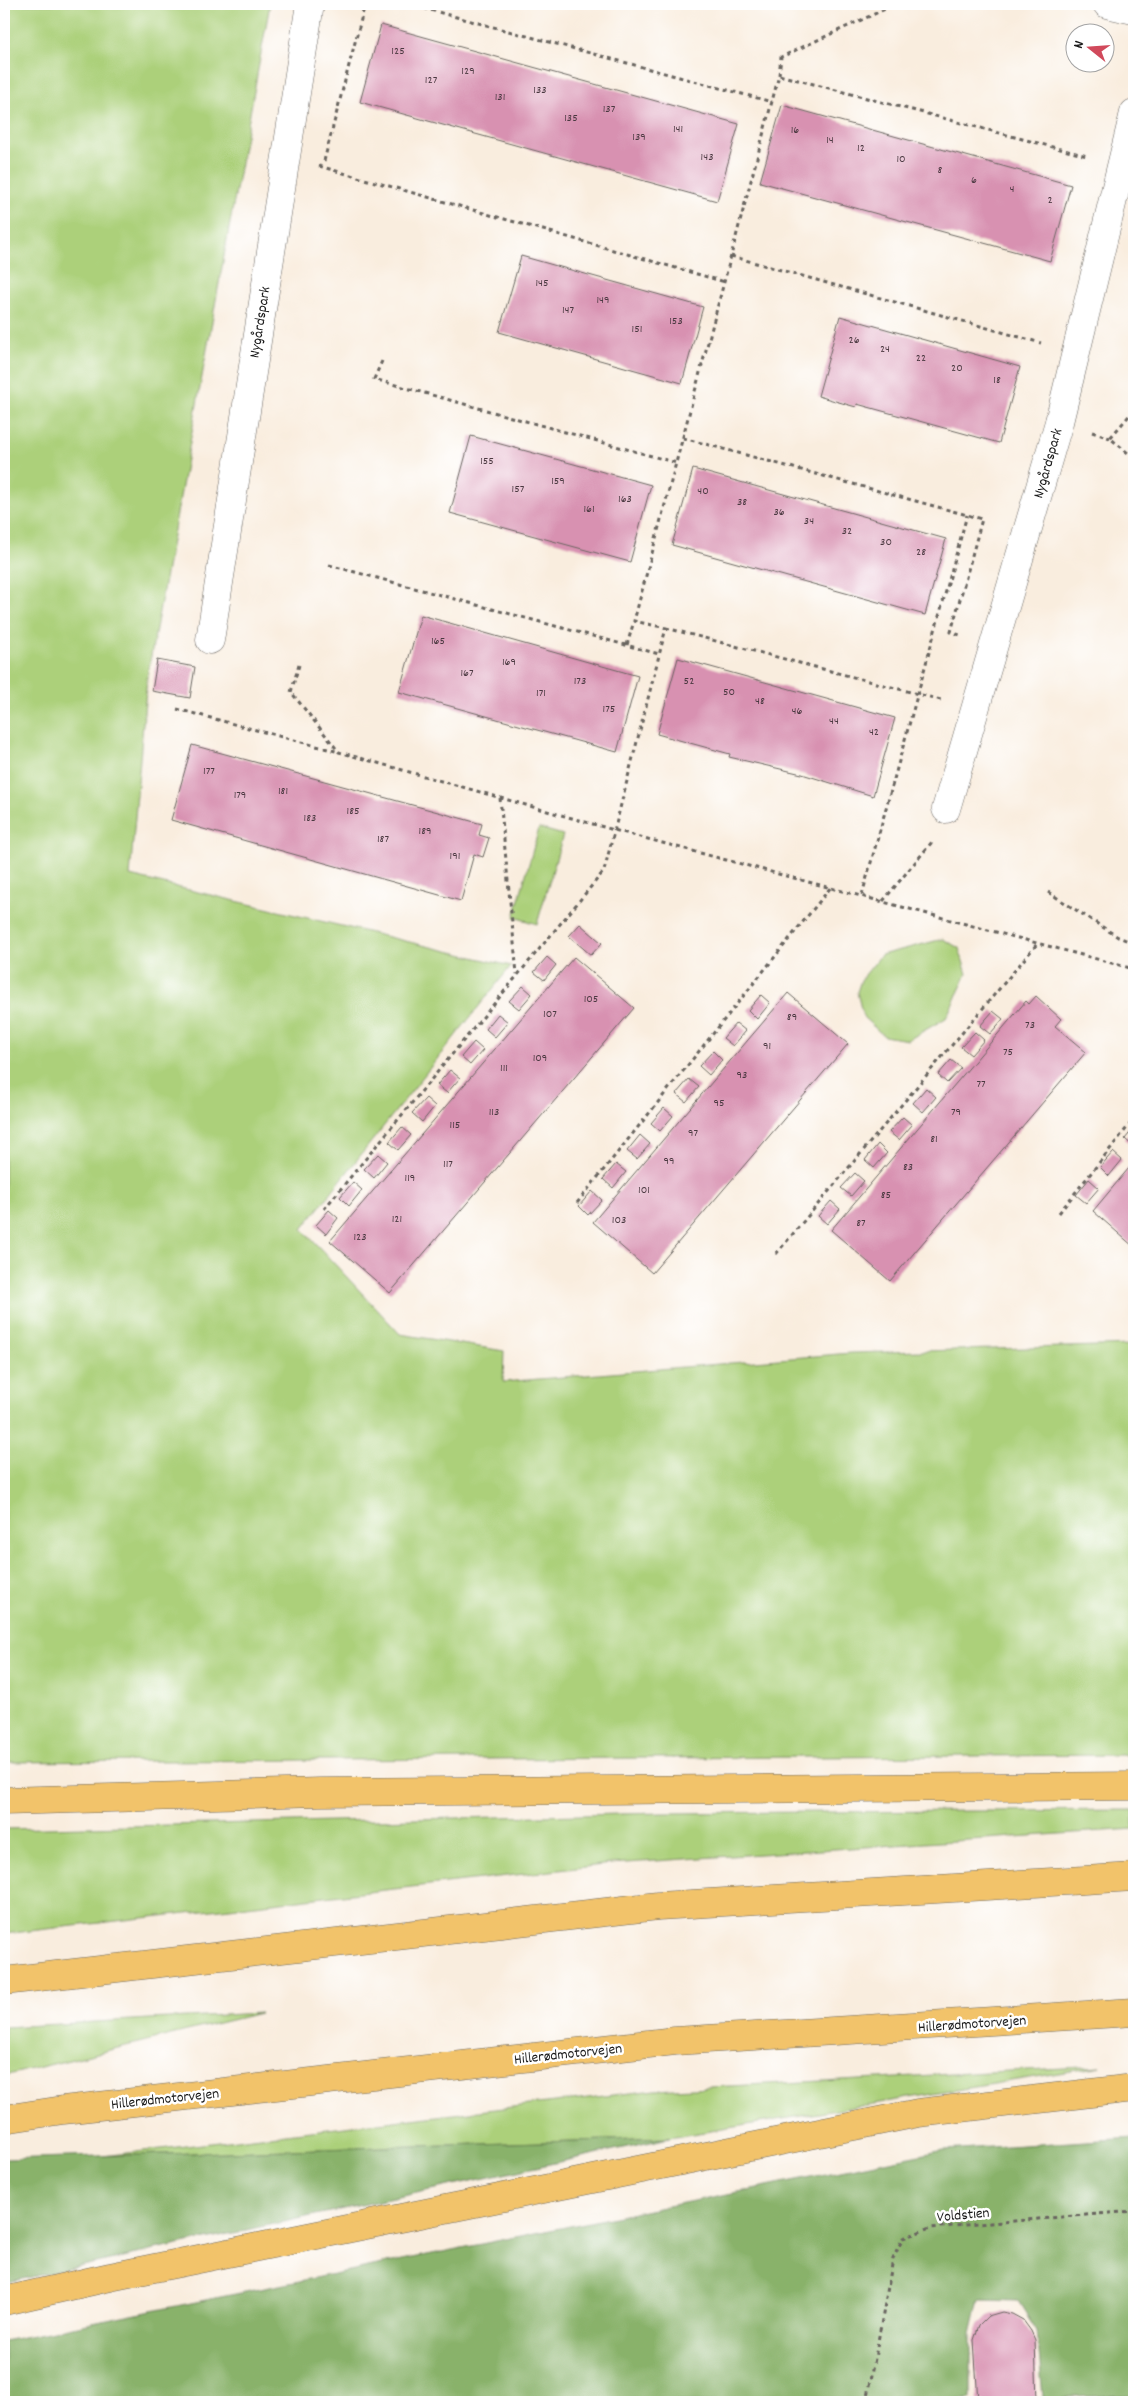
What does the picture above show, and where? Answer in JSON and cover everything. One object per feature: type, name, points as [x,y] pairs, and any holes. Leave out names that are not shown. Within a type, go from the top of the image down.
[{"type":"highway","points":[[4,1802],[320,1792],[1134,1786]]},
{"type":"highway","points":[[4,1981],[658,1906],[1134,1877]]},
{"type":"highway","name":"Hillerødmotorvejen","points":[[4,2119],[63,2110],[675,2041],[1134,2012]]},
{"type":"highway","points":[[4,2301],[120,2275],[918,2113],[1134,2088]]},
{"type":"street","name":"Nygårdspark","points":[[210,640],[310,4]]},
{"type":"street","points":[[1107,4],[1134,10]]},
{"type":"street","name":"Nygårdspark","points":[[946,809],[1059,422],[1074,353],[1134,113]]},
{"type":"path","points":[[323,167],[365,4]]},
{"type":"path","points":[[408,4],[772,102]]},
{"type":"path","points":[[627,645],[725,282],[779,75],[781,57],[896,4]]},
{"type":"path","points":[[779,75],[1122,165]]},
{"type":"path","points":[[286,156],[725,282]]},
{"type":"path","points":[[731,256],[1074,353]]},
{"type":"path","points":[[382,361],[374,379],[677,463]]},
{"type":"path","points":[[1134,410],[1110,438],[1134,458]]},
{"type":"path","points":[[683,438],[982,519],[951,632],[994,646]]},
{"type":"path","points":[[862,895],[967,515]]},
{"type":"path","points":[[329,565],[659,654]]},
{"type":"path","points":[[634,621],[976,709]]},
{"type":"path","points":[[324,1209],[604,871],[666,628]]},
{"type":"path","points":[[299,665],[291,692],[339,752]]},
{"type":"path","points":[[177,708],[614,830],[1134,969]]},
{"type":"path","points":[[500,798],[517,975]]},
{"type":"path","points":[[883,901],[937,837]]},
{"type":"path","points":[[577,1204],[831,888]]},
{"type":"path","points":[[1048,892],[1118,938],[1134,943]]},
{"type":"path","points":[[776,1254],[1037,944]]},
{"type":"path","points":[[1059,1213],[1134,1119]]},
{"type":"path","name":"Voldstien","points":[[867,2402],[893,2259],[903,2238],[930,2228],[1134,2211]]},
{"type":"green space","points":[[4,4],[270,4],[147,678],[130,876],[511,966],[302,1229],[400,1334],[504,1351],[503,1382],[851,1353],[1134,1345],[1134,1755],[4,1762]]},
{"type":"green space","points":[[539,828],[563,835],[537,924],[514,917]]},
{"type":"green space","points":[[943,939],[959,948],[967,974],[946,1018],[908,1040],[884,1036],[863,1017],[857,992],[861,980],[881,955]]},
{"type":"green space","points":[[1134,1810],[1134,1829],[611,1864],[4,1934],[4,1829],[663,1813]]},
{"type":"green space","points":[[260,2013],[4,2076],[4,2027]]},
{"type":"green space","points":[[1101,2066],[669,2138],[102,2156],[655,2090]]},
{"type":"green space","points":[[669,2138],[4,2283],[4,2159]]},
{"type":"green space","points":[[1134,2138],[1134,2395],[1043,2398],[1037,2331],[1018,2301],[979,2300],[971,2334],[971,2399],[929,2402],[4,2402],[4,2341],[944,2150]]},
{"type":"building","points":[[381,25],[739,124],[717,201],[360,102]]},
{"type":"building","points":[[782,105],[1071,185],[1050,261],[760,182]]},
{"type":"building","points":[[521,256],[703,307],[682,383],[499,332]]},
{"type":"building","points":[[840,316],[1020,367],[999,443],[857,404],[856,407],[818,396]]},
{"type":"building","points":[[471,436],[651,485],[630,562],[450,513]]},
{"type":"building","points":[[693,469],[946,539],[925,615],[672,545]]},
{"type":"building","points":[[421,615],[638,676],[617,752],[399,692]]},
{"type":"building","points":[[678,658],[895,718],[873,796],[802,774],[729,757],[730,754],[657,734]]},
{"type":"building","points":[[157,660],[195,667],[190,698],[152,691]]},
{"type":"building","points":[[192,745],[482,824],[479,835],[489,838],[483,857],[474,854],[461,901],[171,820]]},
{"type":"building","points":[[580,924],[602,943],[591,955],[569,936]]},
{"type":"building","points":[[547,957],[556,965],[544,980],[534,972]]},
{"type":"building","points":[[574,957],[634,1008],[390,1293],[330,1241]]},
{"type":"building","points":[[523,986],[532,994],[519,1009],[509,1001]]},
{"type":"building","points":[[788,993],[848,1044],[652,1273],[593,1222]]},
{"type":"building","points":[[761,995],[770,1003],[757,1019],[748,1010]]},
{"type":"building","points":[[1036,996],[1061,1019],[1055,1026],[1086,1052],[890,1281],[831,1230],[1026,1001],[1029,1004]]},
{"type":"building","points":[[993,1011],[1003,1019],[990,1034],[980,1026]]},
{"type":"building","points":[[498,1014],[508,1022],[495,1037],[486,1029]]},
{"type":"building","points":[[736,1023],[746,1031],[733,1046],[723,1038]]},
{"type":"building","points":[[975,1032],[984,1040],[971,1055],[961,1047]]},
{"type":"building","points":[[474,1042],[483,1050],[470,1065],[461,1057]]},
{"type":"building","points":[[713,1051],[722,1060],[709,1075],[699,1066]]},
{"type":"building","points":[[951,1060],[961,1068],[947,1083],[938,1075]]},
{"type":"building","points":[[450,1070],[460,1078],[447,1093],[437,1085]]},
{"type":"building","points":[[689,1079],[699,1087],[686,1102],[676,1094]]},
{"type":"building","points":[[926,1088],[936,1097],[923,1112],[913,1103]]},
{"type":"building","points":[[426,1098],[435,1106],[422,1122],[412,1113]]},
{"type":"building","points":[[664,1108],[673,1116],[660,1131],[651,1123]]},
{"type":"building","points":[[903,1117],[912,1125],[899,1140],[889,1132]]},
{"type":"building","points":[[402,1127],[411,1135],[398,1150],[389,1142]]},
{"type":"building","points":[[1134,1128],[1134,1147],[1125,1139]]},
{"type":"building","points":[[640,1135],[650,1144],[637,1159],[627,1151]]},
{"type":"building","points":[[878,1144],[887,1153],[874,1168],[865,1160]]},
{"type":"building","points":[[1113,1152],[1122,1160],[1109,1176],[1100,1167]]},
{"type":"building","points":[[378,1154],[387,1162],[374,1178],[364,1169]]},
{"type":"building","points":[[1134,1162],[1134,1247],[1093,1211]]},
{"type":"building","points":[[616,1164],[626,1172],[613,1188],[603,1179]]},
{"type":"building","points":[[855,1173],[864,1181],[851,1196],[841,1188]]},
{"type":"building","points":[[1089,1179],[1099,1188],[1086,1203],[1076,1195]]},
{"type":"building","points":[[353,1182],[362,1190],[349,1206],[340,1197]]},
{"type":"building","points":[[592,1191],[602,1200],[588,1215],[579,1206]]},
{"type":"building","points":[[831,1201],[840,1209],[827,1224],[818,1216]]},
{"type":"building","points":[[329,1210],[338,1218],[326,1234],[316,1225]]},
{"type":"building","points":[[1002,2312],[1012,2314],[1023,2320],[1035,2340],[1037,2402],[978,2402],[974,2340],[979,2325],[988,2316]]}]
